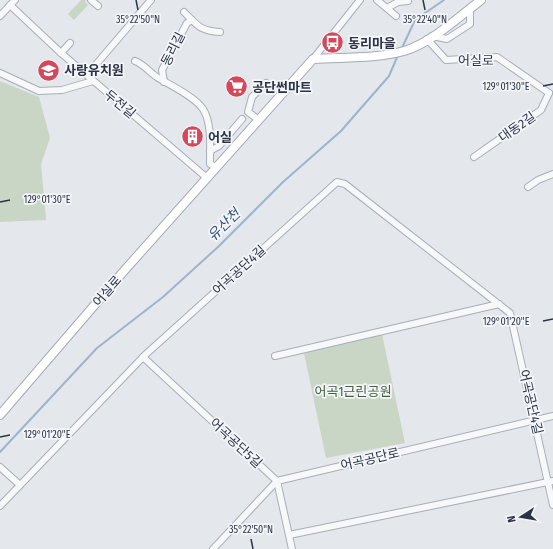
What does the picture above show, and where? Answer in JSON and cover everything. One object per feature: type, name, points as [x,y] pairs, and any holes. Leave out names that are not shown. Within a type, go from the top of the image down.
[{"type":"main road","points":[[313,59],[394,53],[414,47],[430,38],[481,0]]},
{"type":"main road","name":"어실로","points":[[0,414],[216,167],[313,59]]},
{"type":"street","points":[[0,16],[15,0]]},
{"type":"street","points":[[91,0],[98,6]]},
{"type":"street","points":[[87,76],[151,0]]},
{"type":"street","points":[[313,59],[360,0]]},
{"type":"street","points":[[377,0],[396,16]]},
{"type":"street","points":[[386,8],[398,2],[408,1]]},
{"type":"street","name":"두전길","points":[[10,5],[87,76],[207,178]]},
{"type":"street","points":[[430,38],[447,39],[470,24],[470,8]]},
{"type":"street","points":[[184,12],[206,31],[220,32]]},
{"type":"street","name":"동리길","points":[[164,82],[162,70],[187,23],[192,20]]},
{"type":"street","name":"어실로","points":[[430,38],[446,60],[497,58],[551,93]]},
{"type":"street","points":[[61,53],[70,43]]},
{"type":"street","points":[[135,61],[142,64],[151,74],[188,96],[203,108],[208,122],[210,164],[216,167]]},
{"type":"street","points":[[0,73],[39,92],[62,90],[93,81]]},
{"type":"street","points":[[259,120],[248,112],[252,97],[266,83]]},
{"type":"street","name":"대동2길","points":[[474,157],[541,110],[551,93]]},
{"type":"street","points":[[210,151],[219,146],[242,119]]},
{"type":"street","points":[[528,187],[538,180],[553,174]]},
{"type":"street","name":"어곡공단4길","points":[[0,506],[143,357],[337,182],[345,184],[510,313],[551,481],[553,505]]},
{"type":"street","points":[[275,356],[499,304]]},
{"type":"street","name":"어곡공단5길","points":[[143,357],[277,481]]},
{"type":"street","name":"어곡공단로","points":[[277,481],[553,416]]},
{"type":"street","points":[[0,467],[20,485]]},
{"type":"street","points":[[277,481],[292,549]]},
{"type":"street","points":[[213,549],[277,481]]},
{"type":"street","points":[[289,535],[551,481]]},
{"type":"green space","points":[[81,0],[86,0],[85,2],[88,5],[74,20],[68,14]]},
{"type":"green space","points":[[0,81],[39,97],[50,138],[41,164],[46,220],[0,222]]},
{"type":"green space","name":"어곡1근린공원","points":[[382,334],[405,443],[326,458],[304,353]]},
{"type":"waterway","name":"유산천","points":[[401,50],[415,20],[444,0]]},
{"type":"waterway","name":"유산천","points":[[0,452],[97,348],[163,297],[219,246],[283,182],[341,131],[389,76],[398,55]]},
{"type":"place","name":"동리마을","points":[[332,43]]},
{"type":"place","name":"사랑유치원","points":[[49,70]]},
{"type":"place","name":"공단썬마트","points":[[237,87]]},
{"type":"place","name":"어실","points":[[192,137]]}]
